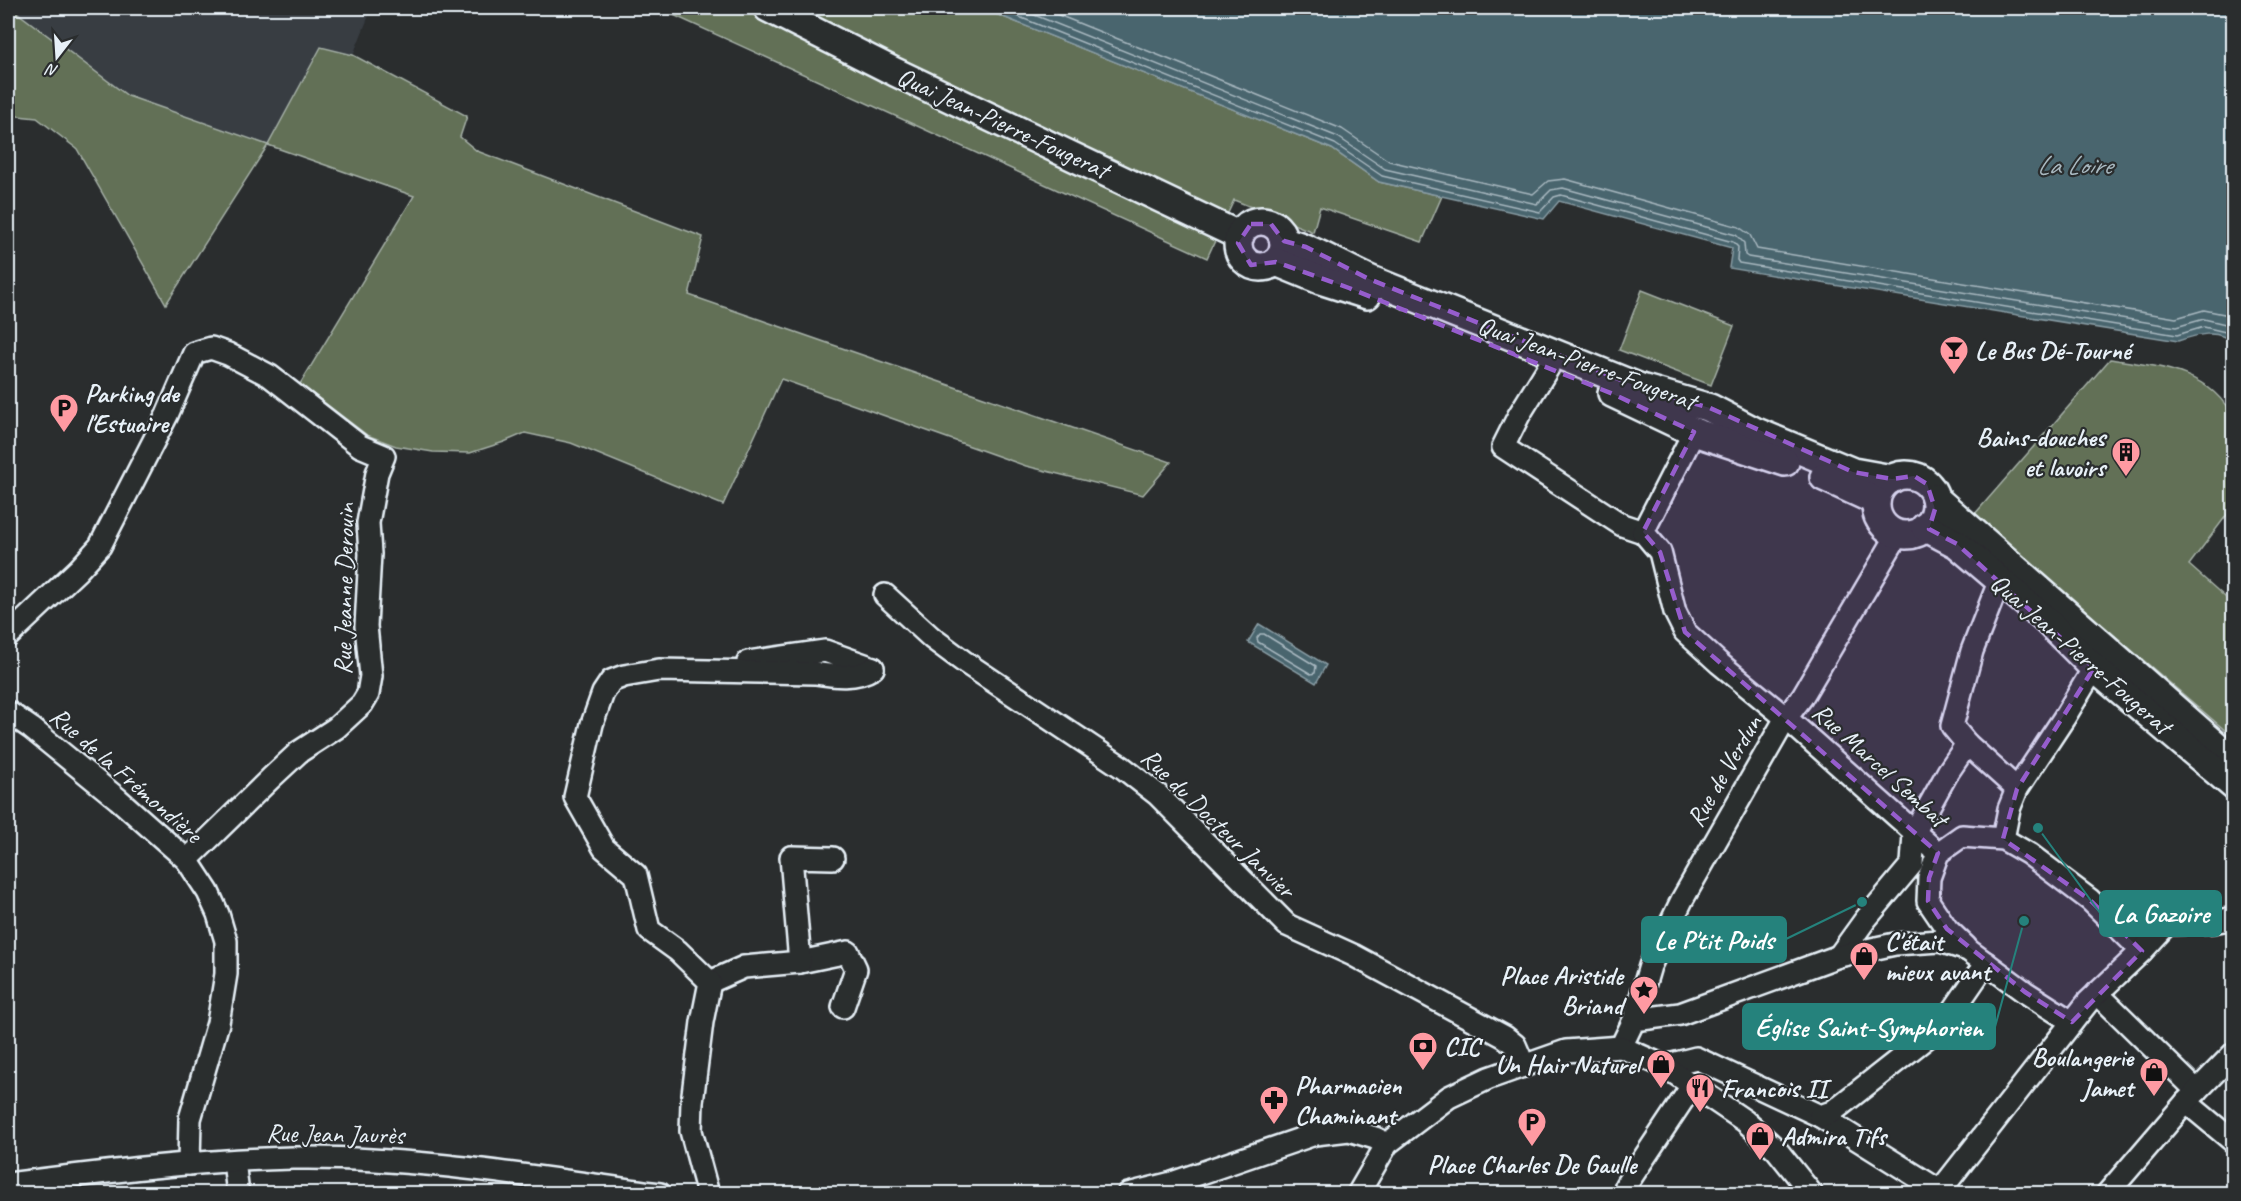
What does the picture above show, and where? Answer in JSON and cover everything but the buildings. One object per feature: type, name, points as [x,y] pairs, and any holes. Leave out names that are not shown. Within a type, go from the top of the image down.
[{"type":"main road","name":"Quai Jean-Pierre-Fougerat","points":[[768,8],[895,72],[1240,236],[1251,224],[1266,222],[1276,227],[1280,251],[1320,280],[1349,288],[1613,394],[1695,432],[1767,455],[1846,486],[1876,501]]},
{"type":"main road","name":"Quai Jean-Pierre-Fougerat","points":[[1280,251],[1306,247],[1343,268],[1369,279],[1641,388],[1710,408],[1754,431],[1853,472],[1892,479],[1906,475],[1914,476],[1927,484],[1935,498],[2234,760]]},
{"type":"main road","points":[[1892,479],[1884,484],[1876,501],[1881,522],[1898,534],[1910,535],[1925,527],[1932,519],[1935,498]]},
{"type":"main road","name":"Quai Jean-Pierre-Fougerat","points":[[1925,527],[1957,544],[2045,619],[2094,668],[2234,786]]},
{"type":"street","name":"Rue Jeanne Derouin","points":[[8,636],[100,546],[167,415],[194,353],[211,348],[228,354],[270,376],[360,446],[384,456],[376,473],[368,523],[370,554],[366,626],[371,676],[368,694],[362,704],[336,728],[299,752],[278,771],[186,860]]},
{"type":"street","points":[[1548,368],[1519,415],[1503,447],[1622,525],[1643,532],[1695,432]]},
{"type":"street","name":"Rue Marcel Sembat","points":[[1643,532],[1660,552],[1675,612],[1685,632],[1938,853]]},
{"type":"street","name":"Rue de Verdun","points":[[1620,1047],[1634,1020],[1653,960],[1682,900],[1786,718],[1802,697],[1898,534]]},
{"type":"street","points":[[2000,582],[1972,651],[1952,726],[1967,744],[2017,789]]},
{"type":"street","name":"Rue du Docteur Janvier","points":[[885,595],[932,638],[963,661],[1122,767],[1158,795],[1287,925],[1353,955],[1504,1037],[1515,1045],[1524,1066]]},
{"type":"street","points":[[689,671],[825,651],[873,668],[866,672],[840,676],[815,673],[689,671],[659,670],[624,676],[611,681],[603,693],[592,724],[575,796],[604,848],[636,875],[649,930],[678,951],[710,982]]},
{"type":"street","points":[[2003,839],[2009,809],[2017,789],[2094,668]]},
{"type":"street","name":"Rue de la Frémondière","points":[[8,712],[118,799],[186,860],[208,892],[218,914],[226,941],[226,974],[218,1023],[190,1119],[189,1164]]},
{"type":"street","points":[[1839,956],[1865,920],[1912,864],[1914,833],[1948,772],[1967,744]]},
{"type":"street","points":[[2072,1022],[2025,992],[1968,950],[1947,929],[1928,901],[1929,878],[1938,853],[1962,836],[2003,839],[2029,854],[2090,900],[2142,951]]},
{"type":"street","points":[[800,962],[791,857],[833,858]]},
{"type":"street","points":[[1664,1066],[1696,1058],[1820,1116],[1944,1192],[2072,1022],[2093,997],[2167,924],[2213,922],[2234,918]]},
{"type":"street","points":[[1634,1020],[1680,1014],[1839,956],[1895,944],[1940,941],[1968,950]]},
{"type":"street","points":[[710,982],[744,967],[800,962],[848,952],[856,969],[843,1007]]},
{"type":"street","points":[[1820,1116],[1832,1112],[1944,1024],[1986,963]]},
{"type":"street","points":[[708,1194],[691,1131],[699,1045],[710,982]]},
{"type":"street","points":[[2093,997],[2234,1142]]},
{"type":"street","points":[[1358,1194],[1387,1144],[1449,1097],[1489,1078],[1566,1051],[1620,1047],[1664,1066],[1745,1121],[1776,1149],[1812,1194]]},
{"type":"street","points":[[2107,1194],[2234,1053]]},
{"type":"street","points":[[1626,1185],[1692,1086]]},
{"type":"street","points":[[1128,1194],[1172,1183],[1315,1134],[1349,1130],[1376,1138],[1387,1144]]},
{"type":"street","name":"Rue Jean Jaurès","points":[[8,1184],[189,1164],[295,1158],[425,1163],[660,1194]]},
{"type":"street","points":[[234,1161],[238,1194]]},
{"type":"highlighted area","points":[[1251,224],[1271,224],[1284,241],[1306,247],[1369,279],[1641,388],[1710,408],[1853,472],[1892,479],[1914,476],[1927,484],[1935,509],[1929,529],[1957,544],[2094,668],[2017,789],[2003,839],[2090,900],[2142,951],[2072,1022],[2025,992],[1947,929],[1928,901],[1929,878],[1938,853],[1685,632],[1660,552],[1643,532],[1694,432],[1613,394],[1349,288],[1276,262],[1251,265],[1238,243]]},
{"type":"shaded area","points":[[11,8],[372,8],[353,55],[321,47],[268,145],[128,96]]},
{"type":"green space","points":[[8,8],[128,96],[268,145],[166,304],[77,149],[37,118],[8,115]]},
{"type":"green space","points":[[658,8],[981,8],[1332,149],[1379,182],[1442,196],[1422,242],[1320,207],[1313,232],[1234,200],[1207,258]]},
{"type":"green space","points":[[321,47],[353,55],[467,116],[460,137],[477,151],[703,237],[689,295],[1171,462],[1143,495],[1026,466],[781,379],[723,505],[571,443],[525,433],[470,453],[433,452],[396,446],[367,435],[300,384],[414,196],[268,145]]},
{"type":"green space","points":[[1642,290],[1734,326],[1711,385],[1619,350]]},
{"type":"green space","points":[[2110,359],[2163,368],[2197,380],[2223,402],[2233,418],[2233,501],[2229,512],[2189,565],[2233,604],[2233,737],[1974,515]]},
{"type":"water","name":"La Loire","points":[[981,8],[2233,8],[2233,343],[2227,338],[2214,334],[2199,335],[2178,341],[1729,268],[1732,248],[1559,201],[1544,219],[1379,182],[1332,149]]},
{"type":"water","points":[[1259,624],[1326,665],[1316,683],[1248,642]]},
{"type":"place","name":"Le Bus Dé-Tourné","points":[[1954,376]]},
{"type":"place","name":"Parking de l'Estuaire","points":[[64,434]]},
{"type":"place","name":"Bains-douches et lavoirs","points":[[2126,478]]},
{"type":"place","name":"La Gazoire","points":[[2038,828]]},
{"type":"place","name":"Le P'tit Poids","points":[[1862,902]]},
{"type":"place","name":"Église Saint-Symphorien","points":[[2024,921]]},
{"type":"place","name":"C'était mieux avant","points":[[1864,982]]},
{"type":"place","name":"Place Aristide Briand","points":[[1644,1016]]},
{"type":"place","name":"CIC","points":[[1423,1072]]},
{"type":"place","name":"Un Hair Naturel","points":[[1661,1090]]},
{"type":"place","name":"Boulangerie Jamet","points":[[2154,1098]]},
{"type":"place","name":"Francois II","points":[[1700,1114]]},
{"type":"place","name":"Pharmacien Chaminant","points":[[1274,1126]]},
{"type":"place","name":"Place Charles De Gaulle","points":[[1532,1148]]},
{"type":"place","name":"Admira Tifs","points":[[1760,1162]]}]
